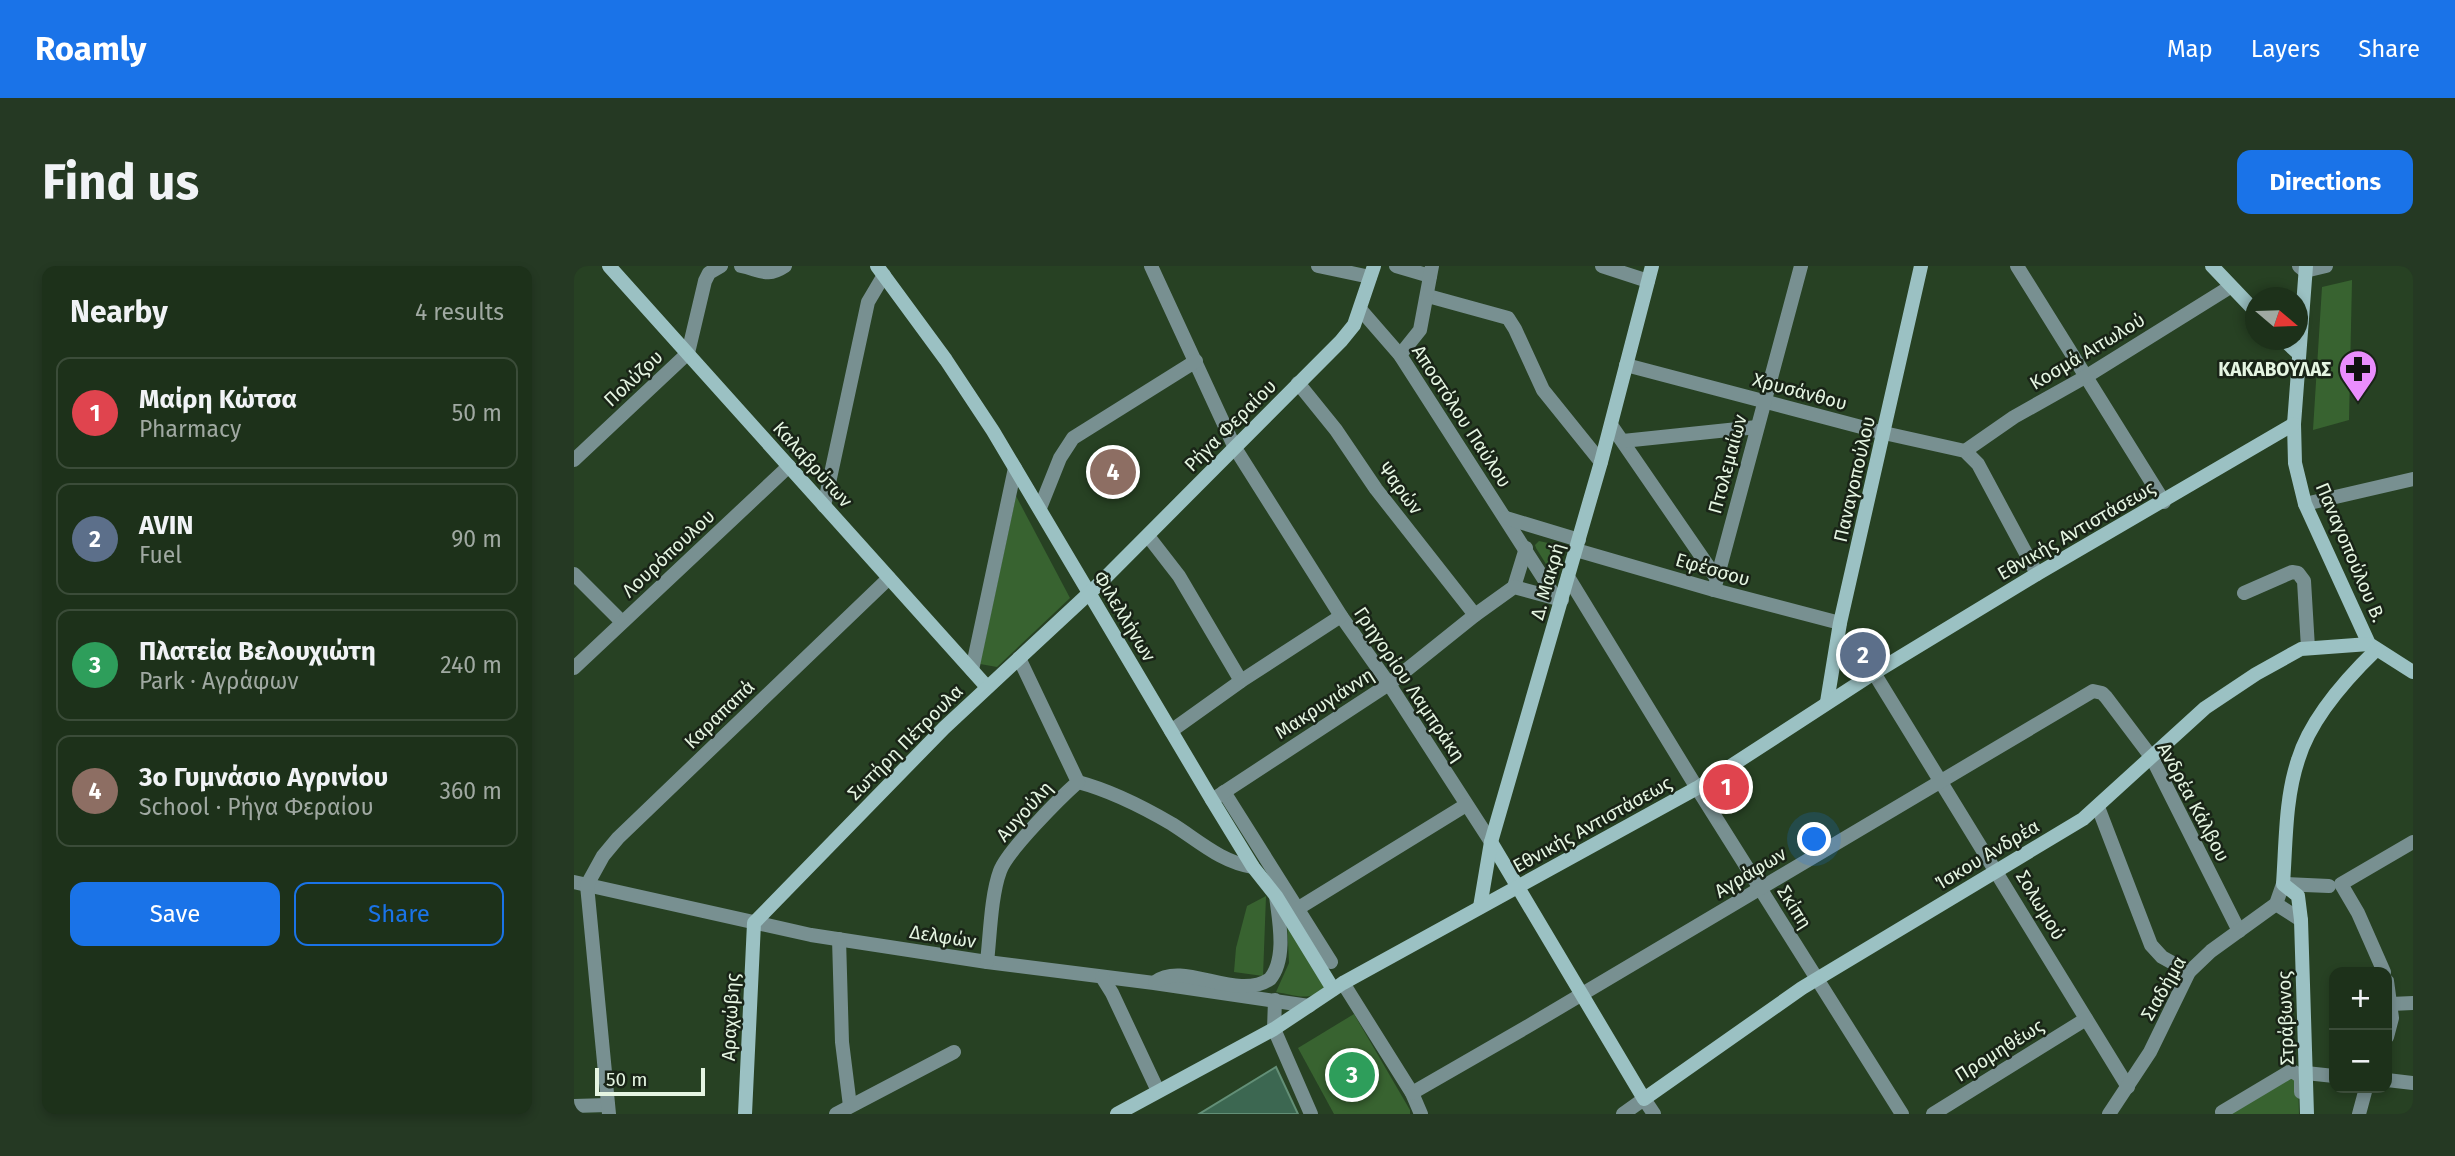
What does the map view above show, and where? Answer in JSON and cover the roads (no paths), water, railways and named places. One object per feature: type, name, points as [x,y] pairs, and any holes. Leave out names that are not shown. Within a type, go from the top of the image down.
[{"type":"street","name":"Καλαβρύτων","points":[[609,266],[988,687]]},
{"type":"street","points":[[688,353],[705,281],[709,273],[722,266]]},
{"type":"street","points":[[741,266],[764,273],[775,273],[785,266]]},
{"type":"street","name":"Γρηγορίου Λαμπράκη","points":[[1151,266],[1235,448],[1491,842],[1654,1114]]},
{"type":"street","points":[[1318,266],[1372,272]]},
{"type":"street","points":[[1396,266],[1431,271],[1420,330],[1400,355]]},
{"type":"street","points":[[1602,266],[1648,281]]},
{"type":"street","name":"Δ. Μακρή","points":[[1480,907],[1491,842],[1559,599],[1578,545],[1652,266]]},
{"type":"street","name":"Πτολεμαίων","points":[[1715,585],[1801,266]]},
{"type":"street","name":"Παναγοπούλου","points":[[1827,702],[1840,623],[1921,266]]},
{"type":"street","points":[[2017,266],[2164,502]]},
{"type":"street","points":[[2212,266],[2245,301]]},
{"type":"street","points":[[2303,268],[2326,266]]},
{"type":"street","name":"Παναγοπούλου Β.","points":[[2303,268],[2294,424],[2295,463],[2305,504],[2373,647],[2413,672]]},
{"type":"street","points":[[824,506],[868,302],[881,271]]},
{"type":"street","name":"Φιλελλήνων","points":[[881,271],[977,406],[1171,732],[1218,796],[1253,867],[1338,986]]},
{"type":"street","name":"Ρήγα Φεραίου","points":[[1088,594],[1347,334],[1354,325],[1372,272]]},
{"type":"street","name":"Κοσμά Αιτωλού","points":[[1965,451],[2014,417],[2087,376],[2230,287]]},
{"type":"street","points":[[1428,296],[1508,318],[1543,390],[1601,462]]},
{"type":"street","name":"Αποστόλου Παύλου","points":[[1360,309],[1400,355],[1559,599]]},
{"type":"street","points":[[2295,350],[2299,354]]},
{"type":"street","name":"Πολύζου","points":[[574,460],[688,353]]},
{"type":"street","points":[[1040,508],[1060,458],[1073,438],[1196,361]]},
{"type":"street","name":"Χρυσάνθου","points":[[1626,365],[1884,433],[1965,451]]},
{"type":"street","name":"Ψαρών","points":[[1298,383],[1475,615]]},
{"type":"street","name":"Εθνικής Αντιστάσεως","points":[[1117,1114],[1274,1029],[1338,986],[1697,788],[1874,673],[2294,424]]},
{"type":"street","points":[[1611,425],[1715,585]]},
{"type":"street","points":[[1623,441],[1757,427]]},
{"type":"street","points":[[1965,451],[1978,464],[2037,574]]},
{"type":"street","name":"Λουρόπουλου","points":[[574,668],[789,466]]},
{"type":"street","points":[[972,670],[1015,468]]},
{"type":"street","points":[[2305,504],[2413,479]]},
{"type":"street","name":"Εφέσσου","points":[[1506,518],[1578,545],[1840,623]]},
{"type":"street","points":[[1148,536],[1180,576],[1241,681]]},
{"type":"street","points":[[1525,548],[1514,587],[1559,599]]},
{"type":"street","points":[[2244,593],[2292,572],[2298,573],[2304,581],[2308,648]]},
{"type":"street","points":[[574,574],[622,622]]},
{"type":"street","name":"Σκίπη","points":[[1568,577],[1902,1114]]},
{"type":"street","name":"Καραπαπά","points":[[580,884],[618,838],[889,578]]},
{"type":"street","name":"Μακρυγιάννη","points":[[1218,796],[1389,684],[1514,587]]},
{"type":"street","name":"Σωτήρη Πέτρουλα","points":[[754,923],[853,823],[895,776],[1088,594]]},
{"type":"street","points":[[1171,732],[1241,681],[1342,616]]},
{"type":"street","points":[[2301,920],[2276,904],[2283,884],[2294,774],[2300,752],[2318,720],[2373,647]]},
{"type":"street","name":"Ίσκου Ανδρέα","points":[[1623,1114],[1817,979],[2083,819],[2195,717],[2227,692],[2286,656],[2308,648],[2373,647]]},
{"type":"street","name":"Αυγούλη","points":[[987,962],[1001,868],[1021,842],[1078,782],[1019,658]]},
{"type":"street","name":"Σολωμού","points":[[1874,673],[2128,1087]]},
{"type":"street","name":"Αγράφων","points":[[1412,1093],[2093,691],[2106,696]]},
{"type":"street","name":"Ανδρέα Κάλβου","points":[[2106,696],[2152,758],[2239,931]]},
{"type":"street","points":[[1078,782],[1102,788],[1172,824],[1227,861],[1253,867]]},
{"type":"street","points":[[1218,796],[1331,962]]},
{"type":"street","points":[[1297,909],[1466,805]]},
{"type":"street","points":[[2098,807],[2151,945],[2162,957],[2189,972]]},
{"type":"street","points":[[2382,967],[2358,913],[2341,884],[2413,842]]},
{"type":"street","points":[[574,1105],[609,1110],[580,884]]},
{"type":"street","name":"Δελφών","points":[[580,884],[839,939],[1309,1006]]},
{"type":"street","points":[[2283,884],[2329,886]]},
{"type":"street","points":[[2283,884],[2298,896],[2301,920]]},
{"type":"street","points":[[1154,983],[1169,975],[1249,986],[1270,979],[1278,961],[1280,931],[1276,896]]},
{"type":"street","name":"Σιαδήμα","points":[[2109,1114],[2150,1052],[2189,972],[2201,958],[2276,904]]},
{"type":"street","name":"Στράβωνος","points":[[2301,920],[2306,1073],[2304,1114]]},
{"type":"street","name":"Αραχώβης","points":[[745,1114],[754,923]]},
{"type":"street","points":[[839,939],[841,1112],[954,1052]]},
{"type":"street","points":[[1102,977],[1158,1091]]},
{"type":"street","points":[[1338,986],[1412,1093],[1420,1113]]},
{"type":"street","points":[[1275,1000],[1274,1029],[1311,1114]]},
{"type":"street","points":[[2392,1004],[2413,1003]]},
{"type":"street","name":"Προμηθέως","points":[[1933,1114],[2086,1019]]},
{"type":"street","points":[[2222,1112],[2289,1072],[2294,1072],[2301,1077],[2304,1114]]},
{"type":"street","points":[[2306,1073],[2329,1075]]},
{"type":"street","points":[[2392,1081],[2413,1083]]},
{"type":"street","points":[[2359,1114],[2365,1093]]},
{"type":"place","name":"ΚΑΚΑΒΟΥΛΑΣ","points":[[2358,403]]},
{"type":"place","name":"3ο Γυμνάσιο Αγρινίου","points":[[1113,472]]},
{"type":"place","name":"AVIN","points":[[1863,655]]},
{"type":"place","name":"Μαίρη Κώτσα","points":[[1726,787]]},
{"type":"place","name":"Πλατεία Βελουχιώτη","points":[[1352,1075]]}]
